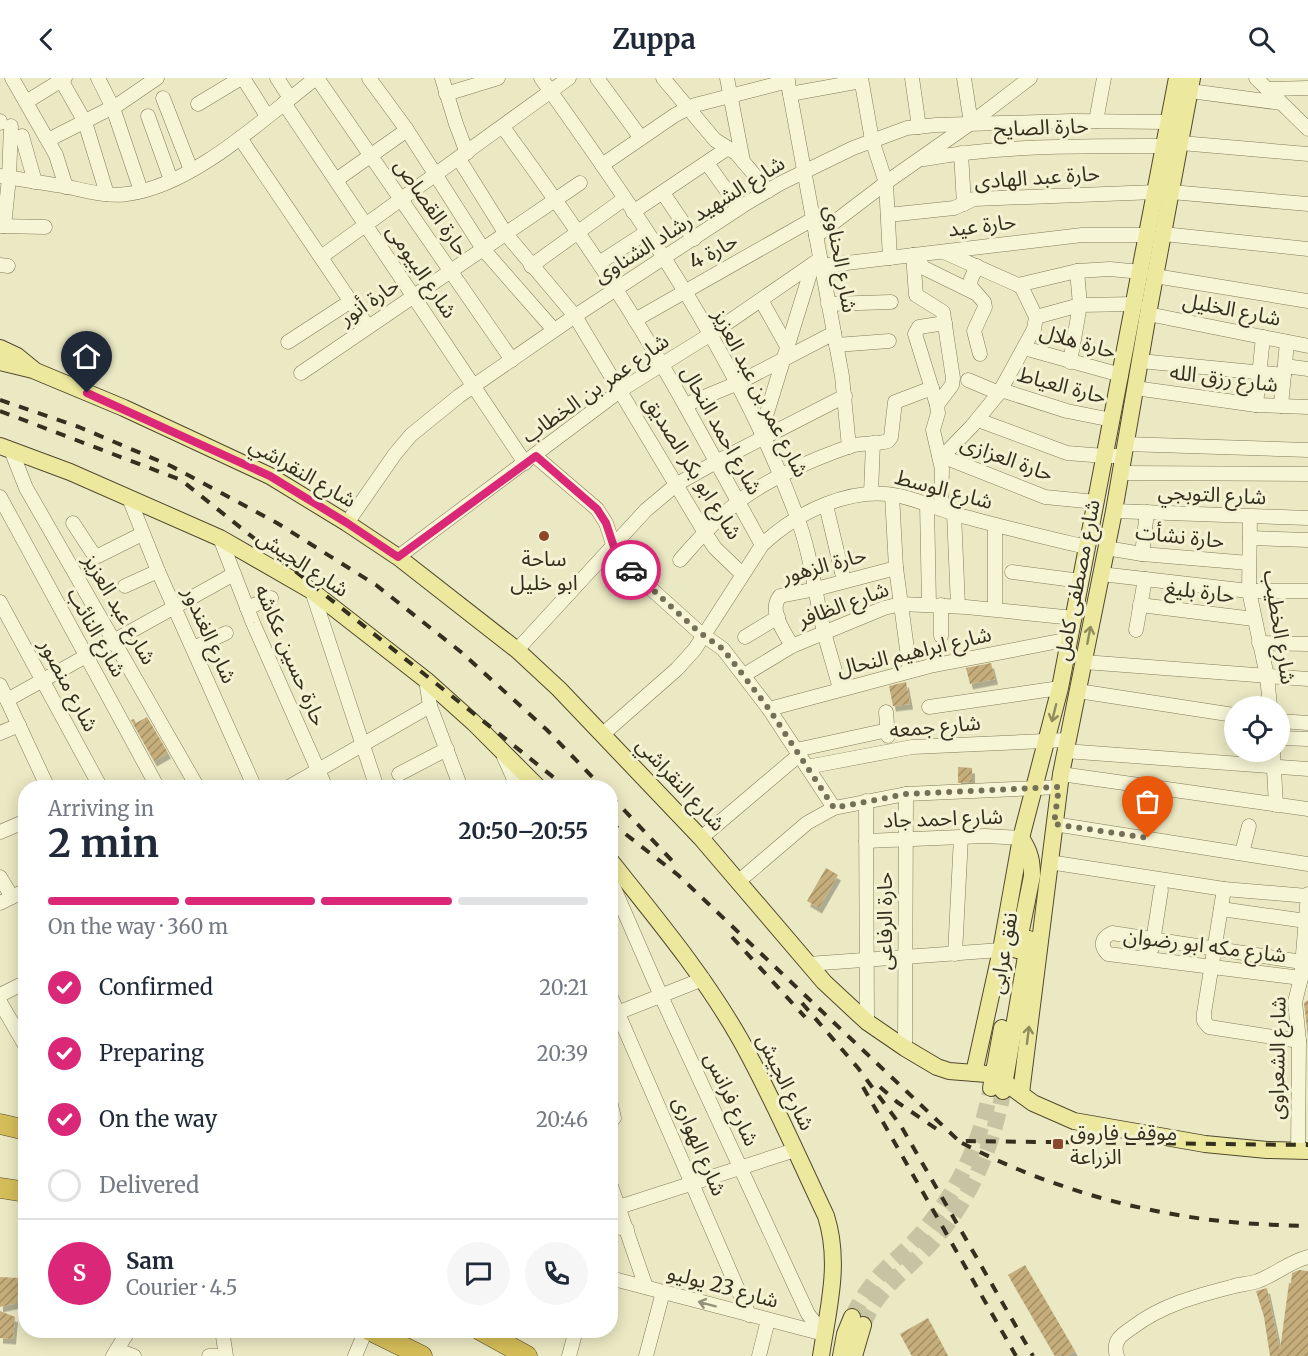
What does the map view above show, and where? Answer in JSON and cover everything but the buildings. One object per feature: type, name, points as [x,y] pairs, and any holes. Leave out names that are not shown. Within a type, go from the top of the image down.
[{"type":"highway","points":[[1,1123],[18,1128]]},
{"type":"highway","points":[[0,1188],[18,1191]]},
{"type":"highway","points":[[385,1338],[422,1356]]},
{"type":"highway","points":[[494,1338],[527,1356]]},
{"type":"main road","name":"شارع مصطفى كامل","points":[[1173,145],[1169,122],[1177,78]]},
{"type":"main road","name":"شارع مصطفى كامل","points":[[974,1073],[1001,950],[1021,838],[1060,688],[1121,375],[1141,309],[1173,145],[1191,84]]},
{"type":"main road","name":"شارع مصطفى كامل","points":[[1021,1093],[1060,781],[1140,361],[1141,309]]},
{"type":"main road","name":"شارع النقراشي","points":[[0,348],[18,356],[33,370]]},
{"type":"main road","name":"شارع النقراشي","points":[[0,362],[33,370],[124,408],[270,476],[398,557],[517,650],[603,734],[701,838],[824,982],[867,1022],[905,1048],[937,1067],[961,1073],[974,1073],[1021,1093],[1053,1113],[1089,1125],[1205,1144],[1303,1151]]},
{"type":"main road","name":"شارع الجيش","points":[[5,448],[60,468],[220,538],[312,591],[426,680],[530,780]]},
{"type":"main road","name":"نفق عرابى","points":[[998,1084],[1040,870],[1054,824]]},
{"type":"main road","name":"نفق عرابى","points":[[998,1084],[1032,876],[1030,854],[1021,838]]},
{"type":"main road","name":"شارع الجيش","points":[[618,871],[703,979],[745,1047],[826,1216],[832,1237],[834,1270],[821,1356]]},
{"type":"main road","points":[[841,1356],[845,1334],[857,1321],[854,1356]]},
{"type":"street","points":[[12,78],[48,140],[62,171],[66,187]]},
{"type":"street","points":[[98,78],[112,108],[141,191]]},
{"type":"street","points":[[198,104],[242,78],[267,116]]},
{"type":"street","name":"شارع البيومى","points":[[277,78],[287,100],[336,180],[474,386],[530,459],[597,509],[606,523],[619,557],[627,567],[704,636],[723,649],[769,709],[834,808]]},
{"type":"street","points":[[5,177],[107,194],[141,191],[191,170],[240,138],[317,78]]},
{"type":"street","name":"حارة القصاص","points":[[317,78],[512,360]]},
{"type":"street","points":[[369,78],[407,130],[483,249],[554,330]]},
{"type":"street","name":"شارع ابو بكر الصديق","points":[[442,78],[463,156],[506,234],[575,316],[705,533],[716,548],[742,574]]},
{"type":"street","points":[[446,94],[498,78]]},
{"type":"street","name":"شارع عمر بن عبد العزيز","points":[[541,78],[664,258],[738,383],[763,435],[798,519],[816,589],[824,632],[840,689]]},
{"type":"street","points":[[321,257],[569,78]]},
{"type":"street","points":[[597,78],[641,138]]},
{"type":"street","points":[[663,78],[715,140],[743,161],[768,191]]},
{"type":"street","points":[[728,78],[743,161]]},
{"type":"street","points":[[912,78],[919,127]]},
{"type":"street","points":[[964,78],[971,123]]},
{"type":"street","points":[[1096,121],[1104,78]]},
{"type":"street","points":[[1256,78],[1306,126]]},
{"type":"street","points":[[26,102],[62,79],[85,122],[107,194]]},
{"type":"street","points":[[48,140],[112,108],[149,80]]},
{"type":"street","points":[[602,165],[687,109],[731,95],[788,85],[861,80],[872,140],[886,183],[890,258]]},
{"type":"street","points":[[816,236],[971,123],[1025,80]]},
{"type":"street","points":[[1191,84],[1281,103]]},
{"type":"street","name":"شارع الحناوى","points":[[788,85],[816,236],[818,263],[835,339],[849,447]]},
{"type":"street","points":[[1267,89],[1308,88]]},
{"type":"street","points":[[163,98],[191,170]]},
{"type":"street","points":[[148,116],[171,180]]},
{"type":"street","name":"شارع الشهيد رشاد الشناوى","points":[[347,523],[394,454],[411,435],[474,386],[554,330],[740,208],[804,172],[872,140],[907,128],[971,123],[1169,122]]},
{"type":"street","points":[[4,123],[5,177],[2,226],[45,227]]},
{"type":"street","name":"شارع احمد النحال","points":[[502,127],[578,231],[617,290],[662,363],[762,545]]},
{"type":"street","points":[[336,180],[407,130]]},
{"type":"street","points":[[22,136],[35,182]]},
{"type":"street","points":[[240,138],[368,327]]},
{"type":"street","name":"حارة الصايح","points":[[920,159],[961,153],[1069,146],[1173,145],[1308,154]]},
{"type":"street","points":[[633,212],[728,148]]},
{"type":"street","points":[[961,153],[964,204]]},
{"type":"street","points":[[707,163],[740,208]]},
{"type":"street","name":"حارة أنور","points":[[301,373],[580,183]]},
{"type":"street","points":[[663,192],[694,239]]},
{"type":"street","name":"حارة عبد الهادى","points":[[888,215],[954,208],[974,199],[1164,192],[1308,204]]},
{"type":"street","points":[[531,266],[624,199]]},
{"type":"street","name":"حارة 4","points":[[635,320],[813,219]]},
{"type":"street","points":[[599,263],[646,232]]},
{"type":"street","name":"حارة عيد","points":[[818,263],[890,258],[1082,235],[1155,235],[1308,249]]},
{"type":"street","points":[[941,456],[978,420],[1000,392],[1034,329],[1036,317],[1022,288],[1018,285],[943,251]]},
{"type":"street","points":[[913,255],[924,268],[975,293]]},
{"type":"street","points":[[913,255],[916,295],[944,312],[953,378],[951,385],[937,405]]},
{"type":"street","points":[[763,435],[787,354],[818,263]]},
{"type":"street","name":"شارع عمر بن الخطاب","points":[[398,557],[621,390],[818,263]]},
{"type":"street","points":[[977,266],[970,286],[984,302],[985,307],[974,331],[980,354]]},
{"type":"street","points":[[1018,285],[1077,271],[1110,269],[1308,302]]},
{"type":"street","points":[[1070,362],[1080,305],[1077,271]]},
{"type":"street","points":[[761,300],[787,354]]},
{"type":"street","points":[[288,342],[351,301]]},
{"type":"street","points":[[828,304],[891,302]]},
{"type":"street","name":"شارع الخليل","points":[[1036,317],[1080,305],[1141,309],[1308,346]]},
{"type":"street","points":[[945,322],[919,327],[916,331],[937,405],[938,413],[933,430],[941,456],[958,606]]},
{"type":"street","points":[[1256,405],[1263,337]]},
{"type":"street","points":[[685,405],[738,383],[787,354],[835,339],[890,341]]},
{"type":"street","points":[[1281,406],[1287,342]]},
{"type":"street","name":"حارة هلال","points":[[1024,348],[1121,375]]},
{"type":"street","points":[[1140,361],[1260,373],[1308,369]]},
{"type":"street","name":"حارة العياط","points":[[968,380],[1066,411],[1112,420]]},
{"type":"street","points":[[680,560],[738,502],[756,489],[849,447],[884,442],[891,437],[895,402],[932,388]]},
{"type":"street","name":"شارع رزق الله","points":[[1135,388],[1256,405],[1308,407]]},
{"type":"street","points":[[517,650],[613,544],[646,510],[677,484],[763,435],[844,396]]},
{"type":"street","points":[[978,420],[1068,453],[1105,456],[1124,450],[1308,450]]},
{"type":"street","points":[[871,493],[873,443]]},
{"type":"street","name":"شارع عبد العزيز","points":[[5,448],[193,780]]},
{"type":"street","name":"حارة العزازى","points":[[941,456],[1045,497],[1096,502]]},
{"type":"street","points":[[1120,473],[1308,474]]},
{"type":"street","name":"شارع الوسط","points":[[603,734],[677,669],[695,649],[762,545],[775,533],[826,505],[854,495],[871,493],[892,495],[995,525],[1088,547]]},
{"type":"street","points":[[892,495],[896,568],[910,671]]},
{"type":"street","name":"شارع النائب","points":[[0,497],[154,780]]},
{"type":"street","name":"شارع الغندور","points":[[129,498],[158,571],[251,780]]},
{"type":"street","points":[[927,504],[935,604],[941,636]]},
{"type":"street","points":[[826,505],[844,582]]},
{"type":"street","name":"شارع التوبجي","points":[[1113,511],[1308,518]]},
{"type":"street","points":[[1142,555],[1146,512]]},
{"type":"street","name":"شارع الخطيب","points":[[1250,517],[1249,591],[1269,696]]},
{"type":"street","points":[[73,523],[92,552],[98,556],[142,534]]},
{"type":"street","points":[[995,525],[995,609]]},
{"type":"street","name":"حارة حسين عكاشه","points":[[220,538],[247,608],[323,780]]},
{"type":"street","points":[[1250,538],[1308,540]]},
{"type":"street","name":"حارة نشأت","points":[[1106,548],[1142,555],[1249,563]]},
{"type":"street","name":"حارة الزهور","points":[[792,646],[775,611],[775,603],[780,596],[896,568]]},
{"type":"street","points":[[126,586],[158,571]]},
{"type":"street","points":[[1012,572],[1081,581]]},
{"type":"street","points":[[7,700],[234,574]]},
{"type":"street","points":[[1101,574],[1249,591],[1308,591]]},
{"type":"street","points":[[1136,630],[1145,579]]},
{"type":"street","points":[[312,591],[374,780]]},
{"type":"street","points":[[247,608],[271,598]]},
{"type":"street","name":"شارع منصور","points":[[0,602],[96,780]]},
{"type":"street","name":"شارع الظافر","points":[[744,675],[792,646],[900,604],[935,604],[1074,618]]},
{"type":"street","name":"حارة بليغ","points":[[1140,605],[1254,619]]},
{"type":"street","points":[[745,638],[778,617]]},
{"type":"street","points":[[193,648],[226,633]]},
{"type":"street","name":"شارع ابراهيم النحال","points":[[769,709],[910,671],[1070,639]]},
{"type":"street","points":[[1260,643],[1308,644]]},
{"type":"street","points":[[1084,662],[1308,680]]},
{"type":"street","points":[[426,680],[430,706],[447,749],[455,780]]},
{"type":"street","points":[[0,685],[44,780]]},
{"type":"street","points":[[929,707],[1060,688]]},
{"type":"street","points":[[1078,691],[1224,713]]},
{"type":"street","points":[[300,780],[430,706]]},
{"type":"street","points":[[886,712],[890,750]]},
{"type":"street","points":[[1290,722],[1308,723]]},
{"type":"street","points":[[0,733],[19,725]]},
{"type":"street","points":[[701,838],[797,752],[888,730]]},
{"type":"street","points":[[1290,738],[1308,739]]},
{"type":"street","name":"شارع جمعه","points":[[807,767],[890,750],[931,745],[1048,740],[1066,745],[1308,769]]},
{"type":"street","points":[[399,774],[447,749]]},
{"type":"street","points":[[501,750],[514,780]]},
{"type":"street","points":[[1274,762],[1275,805]]},
{"type":"street","points":[[739,880],[807,823],[834,808],[906,794],[1035,788],[1060,781],[1308,809]]},
{"type":"street","name":"حارة الرفاعى","points":[[905,1048],[906,794]]},
{"type":"street","points":[[866,801],[867,1022]]},
{"type":"street","points":[[0,832],[18,824]]},
{"type":"street","points":[[1054,824],[1308,864]]},
{"type":"street","points":[[1242,853],[1249,826]]},
{"type":"street","name":"شارع احمد جاد","points":[[867,842],[985,836],[1021,838]]},
{"type":"street","points":[[955,954],[961,837]]},
{"type":"street","points":[[1049,862],[1224,889],[1308,895]]},
{"type":"street","points":[[0,877],[17,896]]},
{"type":"street","points":[[1224,889],[1204,1021],[1209,1027],[1299,1041]]},
{"type":"street","points":[[1150,959],[1161,890]]},
{"type":"street","name":"شارع الشعراوى","points":[[1303,1151],[1299,1041],[1295,1002],[1302,978],[1308,895]]},
{"type":"street","name":"شارع فرانس","points":[[618,898],[660,996],[808,1314],[825,1332]]},
{"type":"street","points":[[1221,909],[1306,921]]},
{"type":"street","name":"شارع مكه ابو رضوان","points":[[1302,962],[1112,933],[1105,936],[1102,942],[1103,949],[1108,954],[1302,978]]},
{"type":"street","points":[[808,964],[1001,950]]},
{"type":"street","points":[[618,1012],[703,979]]},
{"type":"street","points":[[0,995],[18,986]]},
{"type":"street","points":[[0,1002],[18,1033]]},
{"type":"street","name":"شارع الهوارى","points":[[618,1023],[692,1183],[749,1315]]},
{"type":"street","points":[[646,1287],[619,1207],[795,1150]]},
{"type":"street","points":[[618,1227],[627,1229]]},
{"type":"street","points":[[1117,1356],[1118,1337],[1144,1318],[1189,1298],[1260,1280],[1291,1261],[1308,1257]]},
{"type":"street","name":"شارع 23 يوليو","points":[[618,1280],[768,1320],[825,1332]]},
{"type":"street","points":[[646,1356],[663,1292]]},
{"type":"street","points":[[805,1329],[808,1314]]},
{"type":"street","points":[[759,1356],[768,1320]]},
{"type":"street","points":[[124,1338],[115,1353],[134,1356]]},
{"type":"street","points":[[209,1356],[225,1356],[223,1338]]},
{"type":"street","points":[[355,1356],[364,1338]]},
{"type":"street","points":[[569,1356],[574,1338]]},
{"type":"tunnel","points":[[852,1317],[873,1283],[931,1222],[955,1187],[973,1150],[991,1088]]},
{"type":"tunnel","points":[[863,1325],[882,1293],[939,1234],[965,1197],[985,1157],[1003,1092]]},
{"type":"railway","points":[[0,400],[79,427],[171,466],[277,523],[376,585],[461,652],[547,730],[595,780]]},
{"type":"railway","points":[[0,411],[181,480],[557,780]]},
{"type":"railway","points":[[618,803],[677,866]]},
{"type":"railway","points":[[618,828],[678,875],[959,1141],[1308,1145]]},
{"type":"railway","points":[[732,937],[805,1017]]},
{"type":"railway","points":[[802,1003],[858,1068],[901,1126],[1033,1356]]},
{"type":"railway","points":[[863,1087],[1016,1356]]},
{"type":"railway","points":[[880,1087],[897,1102],[938,1130]]},
{"type":"railway","points":[[962,1143],[1042,1179],[1127,1205],[1215,1220],[1308,1226]]},
{"type":"way so far","points":[[631,570],[699,632],[723,649],[769,709],[834,808],[906,794],[1059,787],[1054,824],[1148,838]]},
{"type":"place","name":"ساحة ابو خليل","points":[[544,536]]},
{"type":"place","name":"موقف فاروق الزراعة","points":[[1058,1144]]},
{"type":"route","points":[[87,393],[270,476],[398,557],[536,456],[603,516],[615,550],[631,570]]}]
